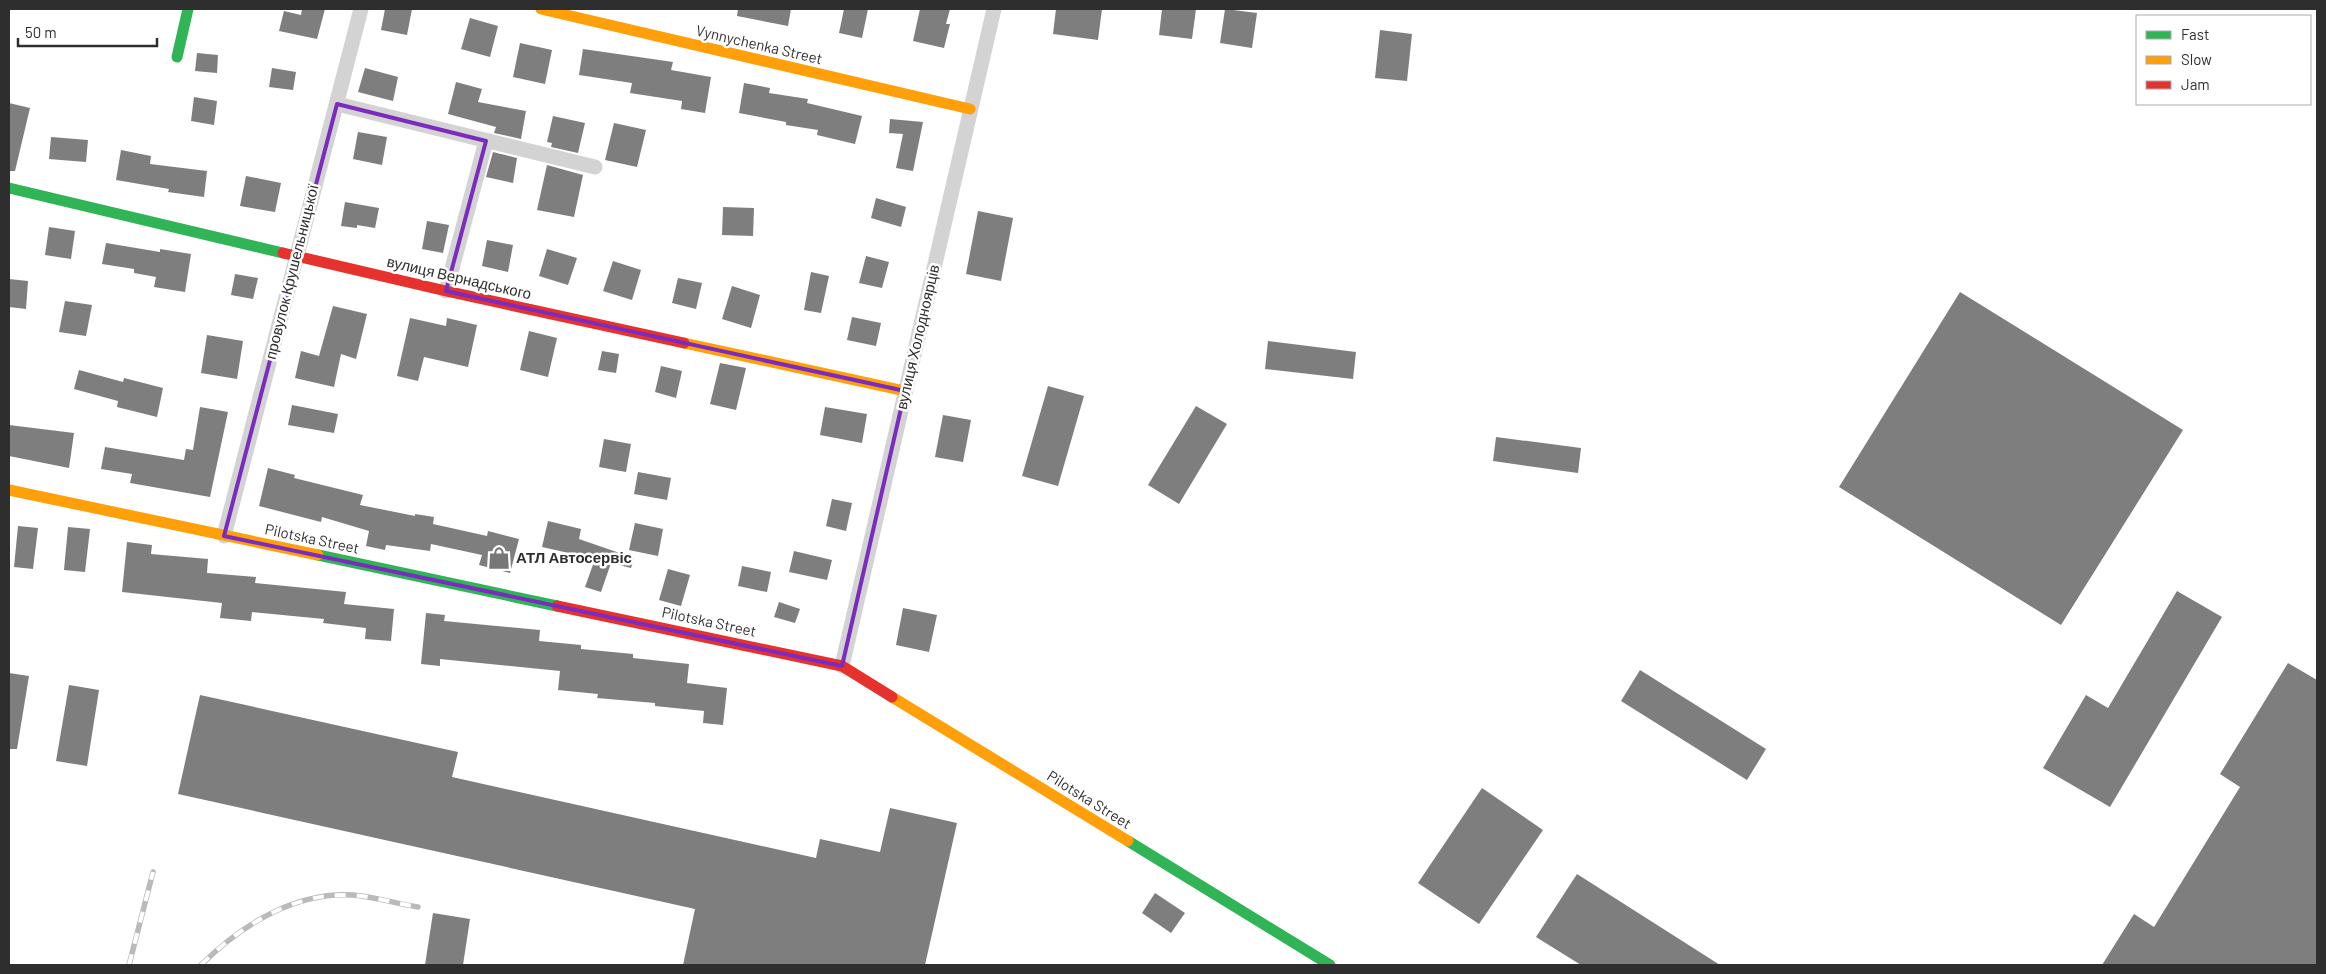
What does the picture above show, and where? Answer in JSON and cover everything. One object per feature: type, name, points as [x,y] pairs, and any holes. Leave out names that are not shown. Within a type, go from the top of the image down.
[{"type":"street","points":[[176,57],[188,9]]},
{"type":"street","name":"провулок Крушельницької","points":[[224,536],[361,9]]},
{"type":"street","name":"Vynnychenka Street","points":[[541,9],[970,110]]},
{"type":"street","name":"вулиця Холодноярців","points":[[842,666],[994,9]]},
{"type":"street","points":[[337,104],[595,167]]},
{"type":"street","points":[[446,291],[486,141]]},
{"type":"street","name":"вулиця Вернадського","points":[[9,188],[446,291],[905,391]]},
{"type":"street","name":"Pilotska Street","points":[[9,490],[842,666],[1330,965]]},
{"type":"highlighted area","points":[[337,104],[486,141],[446,291],[905,391],[842,666],[224,536]]},
{"type":"building","points":[[302,9],[325,9],[317,39],[279,31],[284,11],[301,15]]},
{"type":"building","points":[[385,9],[412,9],[407,35],[381,30]]},
{"type":"building","points":[[738,9],[791,9],[788,26],[737,16]]},
{"type":"building","points":[[844,9],[868,9],[862,38],[839,33]]},
{"type":"building","points":[[920,9],[950,9],[946,24],[950,24],[944,48],[913,41]]},
{"type":"building","points":[[1056,9],[1102,9],[1098,40],[1053,34]]},
{"type":"building","points":[[1162,9],[1196,9],[1192,39],[1159,35]]},
{"type":"building","points":[[1225,9],[1257,13],[1252,48],[1220,43]]},
{"type":"building","points":[[470,18],[498,26],[490,57],[461,49]]},
{"type":"building","points":[[1380,30],[1412,34],[1407,81],[1375,78]]},
{"type":"building","points":[[520,43],[552,50],[545,84],[513,77]]},
{"type":"building","points":[[583,49],[673,62],[671,70],[711,77],[705,113],[681,109],[682,101],[630,93],[632,83],[579,75]]},
{"type":"building","points":[[197,53],[218,55],[217,73],[195,71]]},
{"type":"building","points":[[272,68],[296,72],[293,90],[269,87]]},
{"type":"building","points":[[365,68],[398,77],[393,101],[358,92]]},
{"type":"building","points":[[456,82],[482,89],[478,102],[526,111],[521,139],[494,133],[496,127],[448,114]]},
{"type":"building","points":[[744,83],[770,88],[769,93],[808,99],[807,103],[862,116],[855,144],[817,135],[818,130],[786,125],[786,122],[739,113]]},
{"type":"building","points":[[194,97],[217,101],[214,125],[191,121]]},
{"type":"building","points":[[9,103],[30,108],[15,171],[9,171]]},
{"type":"building","points":[[553,116],[585,123],[578,153],[551,147],[552,143],[547,142]]},
{"type":"building","points":[[890,119],[923,122],[913,171],[896,168],[903,134],[889,133]]},
{"type":"building","points":[[614,123],[646,130],[637,167],[605,160]]},
{"type":"building","points":[[358,132],[387,137],[382,165],[353,159]]},
{"type":"building","points":[[51,137],[88,140],[86,162],[49,159]]},
{"type":"building","points":[[121,150],[151,156],[150,164],[207,171],[204,197],[168,192],[169,189],[116,180]]},
{"type":"building","points":[[493,152],[517,158],[513,183],[486,177]]},
{"type":"building","points":[[547,165],[583,175],[574,217],[537,210]]},
{"type":"building","points":[[246,176],[281,183],[275,212],[240,206]]},
{"type":"building","points":[[876,198],[906,207],[901,227],[871,218]]},
{"type":"building","points":[[345,202],[379,208],[375,228],[357,225],[357,228],[341,226]]},
{"type":"building","points":[[723,207],[754,208],[753,236],[722,235]]},
{"type":"building","points":[[978,211],[1013,218],[1001,281],[966,274]]},
{"type":"building","points":[[427,221],[449,225],[443,253],[422,249]]},
{"type":"building","points":[[49,227],[75,231],[71,259],[45,255]]},
{"type":"building","points":[[487,240],[513,245],[508,272],[482,266]]},
{"type":"building","points":[[106,243],[160,252],[160,249],[191,254],[185,292],[154,287],[156,277],[134,273],[134,269],[102,264]]},
{"type":"building","points":[[547,249],[577,258],[568,285],[539,276]]},
{"type":"building","points":[[866,256],[889,262],[882,288],[859,283]]},
{"type":"building","points":[[613,261],[641,270],[632,300],[603,291]]},
{"type":"building","points":[[811,272],[829,276],[821,313],[804,310]]},
{"type":"building","points":[[235,274],[258,278],[253,299],[231,295]]},
{"type":"building","points":[[678,278],[702,283],[696,309],[672,303]]},
{"type":"building","points":[[9,279],[28,281],[26,309],[9,307]]},
{"type":"building","points":[[732,286],[760,295],[751,328],[722,319]]},
{"type":"building","points":[[1960,292],[2183,430],[2061,625],[1839,487]]},
{"type":"building","points":[[65,301],[92,305],[86,336],[59,332]]},
{"type":"building","points":[[333,306],[367,314],[356,359],[341,354],[334,387],[295,378],[301,351],[319,356]]},
{"type":"building","points":[[852,317],[881,323],[876,346],[847,340]]},
{"type":"building","points":[[410,318],[446,326],[447,318],[477,325],[468,367],[424,357],[418,381],[397,376]]},
{"type":"building","points":[[529,331],[557,338],[548,377],[520,370]]},
{"type":"building","points":[[207,335],[243,341],[237,379],[201,373]]},
{"type":"building","points":[[1268,341],[1356,352],[1353,379],[1265,369]]},
{"type":"building","points":[[602,351],[619,354],[616,373],[598,370]]},
{"type":"building","points":[[720,363],[746,368],[736,410],[710,404]]},
{"type":"building","points":[[661,366],[682,371],[676,398],[655,392]]},
{"type":"building","points":[[79,370],[123,382],[124,378],[163,388],[157,417],[117,407],[118,401],[74,389]]},
{"type":"building","points":[[1048,386],[1084,396],[1058,486],[1022,476]]},
{"type":"building","points":[[292,405],[338,414],[334,433],[288,425]]},
{"type":"building","points":[[1196,406],[1227,424],[1179,504],[1148,485]]},
{"type":"building","points":[[200,407],[228,412],[210,497],[130,483],[132,474],[101,469],[105,447],[184,460],[186,449],[193,450]]},
{"type":"building","points":[[825,407],[867,414],[862,443],[820,435]]},
{"type":"building","points":[[943,415],[971,420],[963,462],[935,457]]},
{"type":"building","points":[[9,425],[74,433],[69,468],[9,456]]},
{"type":"building","points":[[1496,437],[1581,448],[1578,473],[1493,461]]},
{"type":"building","points":[[604,439],[631,444],[626,472],[599,467]]},
{"type":"building","points":[[268,468],[295,475],[294,478],[363,495],[360,505],[415,516],[415,514],[434,517],[433,524],[487,536],[488,531],[519,539],[510,573],[479,565],[482,555],[431,544],[430,551],[386,545],[385,550],[366,546],[369,531],[322,517],[321,522],[259,506]]},
{"type":"building","points":[[638,472],[671,478],[667,500],[634,494]]},
{"type":"building","points":[[832,499],[852,503],[846,531],[826,526]]},
{"type":"building","points":[[548,521],[581,529],[579,539],[634,558],[631,568],[611,563],[601,592],[585,587],[595,559],[542,547]]},
{"type":"building","points":[[635,523],[663,529],[658,556],[629,550]]},
{"type":"building","points":[[18,526],[38,528],[33,569],[14,567]]},
{"type":"building","points":[[68,527],[90,529],[85,572],[64,570]]},
{"type":"building","points":[[127,542],[152,545],[151,554],[208,559],[207,573],[256,577],[255,583],[346,592],[344,604],[394,609],[391,641],[365,639],[366,628],[323,623],[324,619],[252,612],[251,621],[220,618],[222,603],[122,592]]},
{"type":"building","points":[[794,551],[832,560],[827,580],[789,572]]},
{"type":"building","points":[[742,566],[771,572],[767,592],[738,586]]},
{"type":"building","points":[[668,569],[690,575],[681,606],[659,600]]},
{"type":"building","points":[[2177,591],[2222,617],[2110,807],[2043,768],[2086,695],[2108,708]]},
{"type":"building","points":[[779,602],[800,609],[795,623],[774,617]]},
{"type":"building","points":[[903,608],[937,615],[929,652],[896,645]]},
{"type":"building","points":[[426,613],[445,615],[444,621],[540,630],[539,641],[581,645],[581,649],[633,654],[633,658],[689,664],[687,683],[727,688],[723,725],[703,723],[704,711],[655,706],[655,703],[597,698],[598,694],[558,690],[560,671],[440,659],[440,666],[421,664]]},
{"type":"building","points":[[2288,663],[2317,680],[2317,965],[2102,965],[2134,914],[2154,927],[2240,787],[2220,774]]},
{"type":"building","points":[[1640,670],[1766,749],[1747,780],[1621,701]]},
{"type":"building","points":[[9,673],[29,676],[17,749],[9,749]]},
{"type":"building","points":[[69,685],[99,690],[87,766],[56,761]]},
{"type":"building","points":[[200,695],[458,752],[452,777],[816,858],[820,839],[880,852],[890,808],[957,823],[925,965],[683,965],[695,909],[178,794]]},
{"type":"building","points":[[1482,788],[1543,830],[1479,924],[1418,883]]},
{"type":"building","points":[[1577,874],[1720,965],[1581,965],[1536,937]]},
{"type":"building","points":[[1155,893],[1185,913],[1171,933],[1142,913]]},
{"type":"building","points":[[433,913],[470,919],[463,965],[425,965]]},
{"type":"railway","points":[[129,965],[153,872]]},
{"type":"railway","points":[[201,965],[217,950],[254,923],[274,912],[316,898],[339,895],[362,896],[418,907]]},
{"type":"traffic: fast","points":[[177,57],[188,9]]},
{"type":"traffic: fast","points":[[9,188],[283,253]]},
{"type":"traffic: fast","points":[[318,555],[557,606]]},
{"type":"traffic: fast","points":[[1128,841],[1330,965]]},
{"type":"traffic: slow","points":[[541,9],[970,109]]},
{"type":"traffic: slow","points":[[684,343],[905,391]]},
{"type":"traffic: slow","points":[[9,490],[318,555]]},
{"type":"traffic: slow","points":[[892,697],[1128,841]]},
{"type":"traffic: jam","points":[[283,253],[684,343]]},
{"type":"traffic: jam","points":[[557,606],[842,666],[892,697]]},
{"type":"place","name":"АТЛ Автосервіс","points":[[499,558]]}]
